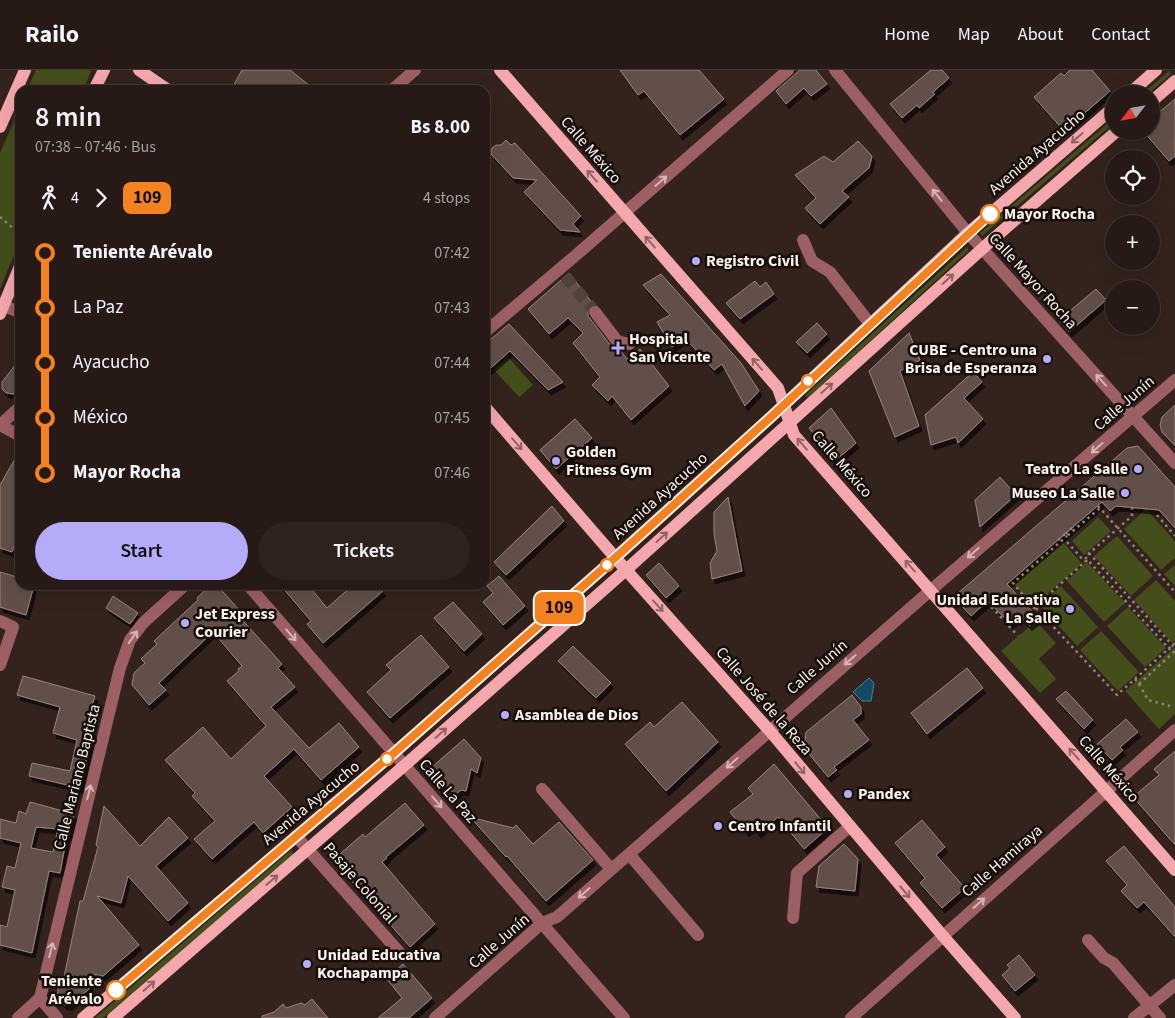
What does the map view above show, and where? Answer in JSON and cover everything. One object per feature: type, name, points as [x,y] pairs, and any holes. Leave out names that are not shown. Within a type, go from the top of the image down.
[{"type":"main road","points":[[18,85],[25,70]]},
{"type":"main road","points":[[96,85],[104,70]]},
{"type":"main road","points":[[139,70],[161,85]]},
{"type":"main road","name":"Calle México","points":[[500,70],[778,388],[794,435],[1175,870]]},
{"type":"main road","points":[[1139,85],[1156,70]]},
{"type":"main road","points":[[1160,94],[1175,81]]},
{"type":"main road","points":[[0,127],[15,93]]},
{"type":"main road","name":"Avenida Ayacucho","points":[[83,1018],[394,753],[616,557],[968,233],[1105,115]]},
{"type":"main road","name":"Avenida Ayacucho","points":[[112,1018],[405,766],[626,570],[982,248],[1107,140]]},
{"type":"main road","points":[[2,310],[15,278]]},
{"type":"main road","name":"Calle José de la Reza","points":[[490,413],[626,570],[769,730],[942,936],[1016,1018]]},
{"type":"main road","points":[[497,662],[508,674]]},
{"type":"main road","points":[[200,918],[212,932]]},
{"type":"street","points":[[398,85],[415,70]]},
{"type":"street","points":[[490,328],[562,273],[624,213],[788,70]]},
{"type":"street","name":"Calle Mayor Rocha","points":[[835,70],[968,233],[1175,463]]},
{"type":"street","points":[[803,240],[812,261],[830,272],[870,324]]},
{"type":"street","points":[[2,310],[15,311]]},
{"type":"street","points":[[595,312],[618,341],[629,344]]},
{"type":"street","name":"Calle Junín","points":[[435,1018],[542,924],[557,917],[769,730],[1175,380]]},
{"type":"street","points":[[15,412],[0,425],[15,433]]},
{"type":"street","name":"Calle Mariano Baptista","points":[[40,998],[120,668],[130,640],[143,623],[179,590]]},
{"type":"street","name":"Calle La Paz","points":[[252,590],[624,1018]]},
{"type":"street","points":[[0,622],[13,627],[0,665]]},
{"type":"street","name":"Calle Hamiraya","points":[[851,1018],[1175,730]]},
{"type":"street","points":[[542,789],[611,869]]},
{"type":"street","points":[[793,918],[797,874],[850,826]]},
{"type":"street","name":"Pasaje Colonial","points":[[296,836],[399,952]]},
{"type":"street","points":[[629,854],[698,935]]},
{"type":"street","points":[[1088,940],[1104,958],[1113,963],[1160,1018]]},
{"type":"street","points":[[1134,1018],[1175,985]]},
{"type":"street","points":[[18,1018],[40,998],[57,1018]]},
{"type":"path","points":[[0,217],[14,229]]},
{"type":"path","points":[[1174,648],[1168,649],[1117,695],[1036,606],[1034,608],[1013,584],[1099,507],[1175,592]]},
{"type":"path","points":[[1036,606],[1086,561],[1085,558],[1132,516],[1132,507]]},
{"type":"path","points":[[1156,515],[1175,536]]},
{"type":"path","points":[[1058,540],[1072,528]]},
{"type":"path","points":[[1067,542],[1168,649]]},
{"type":"path","points":[[1090,554],[1174,648]]},
{"type":"path","points":[[987,602],[1018,636]]},
{"type":"path","points":[[1168,649],[1174,648]]},
{"type":"path","points":[[1139,684],[1174,648]]},
{"type":"path","points":[[1135,679],[1148,700],[1170,706]]},
{"type":"green space","points":[[36,70],[90,70],[91,72],[85,85],[29,85]]},
{"type":"green space","points":[[1169,71],[1171,74],[1158,85],[1153,85]]},
{"type":"green space","points":[[15,118],[15,253],[0,289],[0,153]]},
{"type":"green space","points":[[1105,126],[1105,131],[982,236],[980,233]]},
{"type":"green space","points":[[967,247],[969,250],[808,398],[805,395]]},
{"type":"green space","points":[[508,357],[533,385],[519,397],[494,370]]},
{"type":"green space","points":[[1146,509],[1175,541],[1175,558],[1161,570],[1124,529]]},
{"type":"green space","points":[[1098,517],[1111,531],[1084,555],[1072,541]]},
{"type":"green space","points":[[1117,536],[1153,576],[1131,596],[1094,556]]},
{"type":"green space","points":[[1063,542],[1082,564],[1033,606],[1014,584]]},
{"type":"green space","points":[[1087,562],[1125,603],[1104,622],[1067,581]]},
{"type":"green space","points":[[1175,565],[1175,586],[1164,574]]},
{"type":"green space","points":[[1156,580],[1175,601],[1175,640],[1172,643],[1134,600]]},
{"type":"green space","points":[[1061,586],[1098,627],[1077,646],[1040,605]]},
{"type":"green space","points":[[1128,607],[1166,648],[1145,667],[1107,626]]},
{"type":"green space","points":[[1036,621],[1056,643],[1039,659],[1056,679],[1040,693],[1001,651]]},
{"type":"green space","points":[[1101,631],[1139,672],[1118,691],[1080,650]]},
{"type":"green space","points":[[1175,647],[1175,714],[1159,729],[1125,691]]},
{"type":"green space","points":[[291,850],[294,855],[103,1018],[95,1018]]},
{"type":"water","points":[[869,678],[874,683],[871,701],[862,701],[853,692]]},
{"type":"building","points":[[242,70],[290,70],[309,85],[234,85]]},
{"type":"building","points":[[620,70],[699,70],[724,99],[680,135],[644,91],[638,95]]},
{"type":"building","points":[[800,70],[816,70],[827,84],[811,96],[804,88],[786,104],[776,91]]},
{"type":"building","points":[[931,70],[942,70],[949,78],[919,108],[917,105],[902,118],[890,104]]},
{"type":"building","points":[[1070,70],[1092,70],[1105,85],[1105,95],[1064,131],[1034,97],[1061,73],[1064,76]]},
{"type":"building","points":[[1175,99],[1175,156],[1169,161],[1151,140],[1160,140],[1160,112]]},
{"type":"building","points":[[506,140],[511,145],[515,143],[581,216],[573,224],[580,232],[560,230],[524,192],[537,180],[513,178],[491,154],[492,148],[496,145],[501,145]]},
{"type":"building","points":[[858,141],[872,156],[869,168],[842,191],[849,197],[820,224],[805,208],[816,198],[795,175],[824,156],[833,162]]},
{"type":"building","name":"Hospital San Vicente","points":[[569,273],[593,304],[587,309],[588,316],[611,346],[620,350],[627,359],[640,349],[669,386],[631,420],[612,396],[608,401],[592,385],[600,377],[573,343],[583,333],[568,318],[549,334],[528,309]]},
{"type":"building","points":[[661,274],[741,363],[759,391],[745,406],[722,364],[714,370],[685,338],[672,347],[657,322],[670,315],[643,285]]},
{"type":"building","points":[[755,281],[760,287],[766,282],[774,294],[740,319],[726,303]]},
{"type":"building","points":[[1096,289],[1105,299],[1069,332],[1059,320]]},
{"type":"building","points":[[817,323],[827,334],[807,353],[796,342]]},
{"type":"building","points":[[509,324],[563,382],[548,390],[510,351],[490,369],[490,340]]},
{"type":"building","points":[[909,333],[920,360],[900,371],[919,426],[895,437],[869,371]]},
{"type":"building","points":[[15,365],[15,393],[6,393],[2,389],[2,382]]},
{"type":"building","points":[[973,372],[982,382],[964,398],[983,419],[958,443],[956,437],[931,445],[925,415]]},
{"type":"building","points":[[1175,405],[1175,446],[1162,432],[1160,425],[1162,417]]},
{"type":"building","points":[[831,408],[856,443],[836,460],[809,428]]},
{"type":"building","points":[[575,419],[592,438],[556,469],[540,450]]},
{"type":"building","points":[[1138,446],[1175,487],[1175,528],[1159,510],[1116,506],[1110,511],[1102,502],[1007,584],[1038,618],[1029,626],[1020,616],[1010,624],[988,601],[971,616],[957,601],[957,594],[1127,448]]},
{"type":"building","points":[[15,459],[15,544],[12,552],[0,548],[0,485]]},
{"type":"building","points":[[1000,477],[1016,495],[980,527],[975,500]]},
{"type":"building","points":[[728,497],[742,571],[712,579],[710,563],[717,551],[714,534],[714,512]]},
{"type":"building","points":[[552,506],[564,521],[506,575],[494,562]]},
{"type":"building","points":[[659,563],[679,586],[666,598],[646,575]]},
{"type":"building","points":[[0,572],[15,576],[15,590],[33,590],[26,615],[0,607]]},
{"type":"building","points":[[499,576],[525,606],[503,625],[483,602],[493,593],[490,590],[490,584]]},
{"type":"building","points":[[206,590],[221,590],[239,610],[236,613],[282,664],[278,668],[295,687],[271,707],[309,748],[339,723],[359,747],[321,780],[294,749],[264,776],[292,807],[263,833],[254,822],[212,859],[194,839],[215,821],[192,796],[195,793],[165,760],[203,727],[231,759],[266,726],[227,681],[242,666],[213,632],[159,683],[166,690],[149,705],[132,685],[134,673],[145,663],[141,659],[157,644],[154,641],[198,600],[197,598]]},
{"type":"building","points":[[284,590],[312,590],[327,608],[347,590],[383,591],[323,643],[307,624],[311,621]]},
{"type":"building","points":[[113,596],[138,613],[130,624],[106,608]]},
{"type":"building","points":[[453,602],[482,634],[464,651],[434,618]]},
{"type":"building","points":[[421,635],[449,667],[390,718],[367,692],[391,670],[386,665]]},
{"type":"building","points":[[573,646],[611,683],[596,698],[558,661]]},
{"type":"building","points":[[967,668],[983,688],[927,734],[911,713]]},
{"type":"building","points":[[23,676],[95,696],[85,729],[93,731],[80,788],[29,776],[32,763],[70,771],[77,740],[53,733],[60,707],[17,695]]},
{"type":"building","points":[[1066,691],[1093,720],[1084,729],[1056,699]]},
{"type":"building","points":[[852,695],[861,707],[861,714],[853,720],[869,740],[834,767],[837,770],[828,777],[804,748],[806,732]]},
{"type":"building","points":[[682,702],[718,742],[666,791],[625,744],[650,722],[654,727]]},
{"type":"building","points":[[1126,719],[1138,732],[1120,747],[1123,750],[1112,760],[1097,744]]},
{"type":"building","points":[[464,739],[481,758],[477,773],[471,769],[466,791],[461,790],[455,795],[431,768]]},
{"type":"building","points":[[1175,751],[1175,845],[1133,797],[1159,775],[1154,769]]},
{"type":"building","points":[[774,764],[828,828],[804,849],[778,817],[758,833],[753,827],[746,832],[730,812],[753,794],[748,788]]},
{"type":"building","points":[[30,802],[74,814],[69,835],[67,835],[60,873],[49,871],[32,953],[0,945],[0,925],[7,927],[15,890],[2,887],[7,866],[15,868],[21,843],[0,838],[0,819],[16,823],[19,811],[26,814]],"holes":[[[36,827],[58,829],[53,852],[31,848]]]},
{"type":"building","points":[[405,803],[424,825],[382,862],[435,924],[410,947],[333,860],[363,834],[365,837]]},
{"type":"building","points":[[104,806],[140,846],[169,817],[188,838],[156,866],[188,903],[168,921],[128,876],[121,903],[97,896],[139,945],[103,976],[91,974],[89,989],[70,1005],[64,1005],[57,997],[60,976],[64,977],[80,901],[83,901],[98,847],[96,845]]},
{"type":"building","points":[[470,817],[513,828],[516,825],[533,844],[559,822],[593,860],[546,901]]},
{"type":"building","points":[[922,820],[945,847],[936,855],[965,888],[942,908],[920,883],[925,878],[895,843]]},
{"type":"building","points":[[844,844],[858,859],[855,891],[816,887],[819,866]]},
{"type":"building","points":[[1124,846],[1175,907],[1175,937],[1144,902],[1137,908],[1121,891],[1127,885],[1106,861]]},
{"type":"building","points":[[1019,955],[1035,975],[1015,991],[1002,975],[1010,968],[1007,965]]},
{"type":"building","points":[[403,964],[432,998],[409,1018],[378,1018],[402,998],[386,978]]},
{"type":"building","points":[[312,999],[328,1018],[262,1018],[262,1016],[274,1012],[283,1004],[286,1008],[301,1003],[305,1005]]},
{"type":"tunnel","points":[[565,276],[595,312]]},
{"type":"bus line","name":"109","points":[[116,990],[394,753],[616,557],[772,416],[990,214]]},
{"type":"place","name":"Mayor Rocha","points":[[990,214]]},
{"type":"place","name":"Registro Civil","points":[[696,261]]},
{"type":"place","name":"Hospital San Vicente","points":[[618,348]]},
{"type":"place","name":"CUBE - Centro una Brisa de Esperanza","points":[[1047,359]]},
{"type":"place","name":"Golden Fitness Gym","points":[[556,461]]},
{"type":"place","name":"Teatro La Salle","points":[[1138,469]]},
{"type":"place","name":"Museo La Salle","points":[[1125,493]]},
{"type":"place","name":"Unidad Educativa La Salle","points":[[1070,609]]},
{"type":"place","name":"Jet Express Courier","points":[[185,623]]},
{"type":"place","name":"Asamblea de Dios","points":[[505,715]]},
{"type":"place","name":"Pandex","points":[[848,794]]},
{"type":"place","name":"Centro Infantil","points":[[718,826]]},
{"type":"place","name":"Unidad Educativa Kochapampa","points":[[307,964]]},
{"type":"place","name":"Teniente Arévalo","points":[[116,990]]}]
